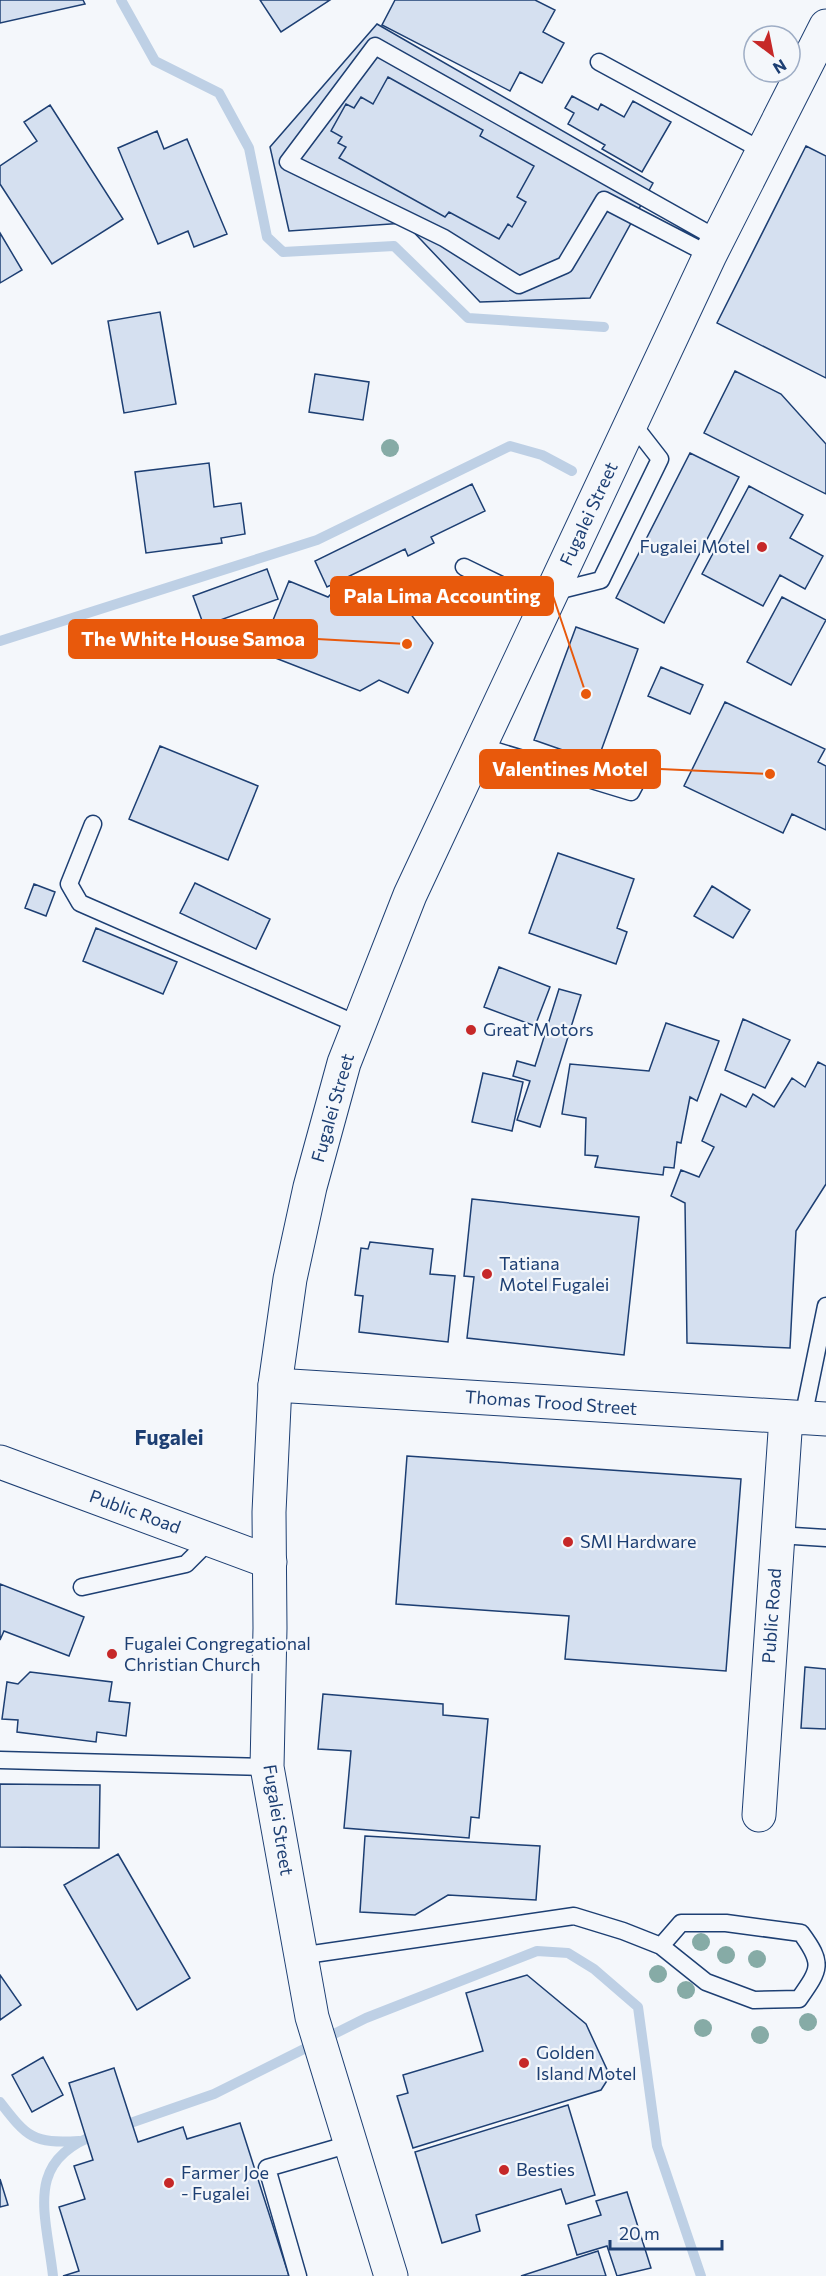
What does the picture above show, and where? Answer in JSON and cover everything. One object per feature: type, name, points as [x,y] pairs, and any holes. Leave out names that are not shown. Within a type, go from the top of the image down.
[{"type":"main road","name":"Fugalei Street","points":[[391,2276],[312,2017],[299,1956],[267,1767],[269,1512],[275,1385],[290,1279],[310,1187],[344,1063],[410,895],[714,247],[826,26]]},
{"type":"main road","name":"Thomas Trood Street","points":[[275,1385],[805,1418]]},
{"type":"main road","name":"Public Road","points":[[759,1815],[778,1535],[805,1418]]},
{"type":"main road","name":"Public Road","points":[[0,1462],[270,1562]]},
{"type":"lane","points":[[375,46],[714,247],[604,200],[565,266],[519,285],[444,238],[288,162],[375,46]]},
{"type":"lane","points":[[599,62],[763,151]]},
{"type":"lane","points":[[464,567],[549,599]]},
{"type":"lane","points":[[480,746],[631,792],[648,760]]},
{"type":"lane","points":[[93,824],[69,884],[80,903],[359,1025]]},
{"type":"lane","points":[[805,1418],[826,1306]]},
{"type":"lane","points":[[778,1535],[826,1538]]},
{"type":"lane","points":[[82,1587],[186,1563],[210,1540]]},
{"type":"lane","points":[[0,1760],[267,1767]]},
{"type":"lane","points":[[299,1956],[574,1916],[661,1946],[706,1982],[754,2000],[799,2000],[816,1974],[816,1953],[801,1933],[726,1923],[681,1923],[661,1946]]},
{"type":"lane","points":[[298,2276],[267,2168],[350,2144]]},
{"type":"building","points":[[0,0],[83,0],[85,4],[0,23]]},
{"type":"building","points":[[260,0],[330,0],[281,32]]},
{"type":"building","points":[[395,0],[535,0],[555,10],[543,32],[564,43],[542,83],[520,72],[510,91],[382,25]]},
{"type":"building","points":[[377,24],[653,183],[590,298],[480,302],[405,223],[289,231],[270,147]]},
{"type":"building","points":[[388,77],[483,130],[480,136],[534,166],[517,197],[526,202],[512,227],[508,224],[499,239],[449,212],[445,217],[339,158],[346,147],[338,143],[342,137],[331,131],[346,104],[354,108],[361,97],[373,104]]},
{"type":"building","points":[[572,96],[598,110],[601,104],[624,117],[633,101],[671,122],[642,172],[602,149],[605,145],[568,124],[574,113],[565,108]]},
{"type":"building","points":[[50,105],[123,219],[52,264],[0,184],[0,166],[37,141],[24,122]]},
{"type":"building","points":[[157,131],[164,149],[187,139],[227,234],[194,247],[188,231],[158,244],[118,148]]},
{"type":"building","points":[[806,146],[826,156],[826,378],[717,323]]},
{"type":"building","points":[[0,233],[22,270],[0,283]]},
{"type":"building","points":[[160,312],[176,404],[124,413],[108,321]]},
{"type":"building","points":[[735,371],[781,394],[826,444],[826,494],[704,433]]},
{"type":"building","points":[[315,374],[369,382],[363,420],[309,412]]},
{"type":"building","points":[[690,453],[739,477],[664,623],[616,598]]},
{"type":"building","points":[[209,463],[214,507],[241,503],[245,534],[221,538],[222,543],[146,553],[135,472]]},
{"type":"building","points":[[472,484],[485,511],[431,537],[434,543],[408,556],[405,549],[327,587],[315,561]]},
{"type":"building","name":"Fugalei Motel","points":[[749,486],[803,515],[790,538],[823,556],[805,589],[780,575],[763,606],[702,574]]},
{"type":"building","points":[[267,569],[278,599],[204,626],[193,596]]},
{"type":"building","points":[[358,577],[393,591],[433,643],[408,693],[379,680],[360,691],[260,652],[289,581],[328,597],[340,585]]},
{"type":"building","points":[[782,597],[826,620],[791,685],[747,662]]},
{"type":"building","points":[[576,627],[638,649],[597,762],[534,740]]},
{"type":"building","points":[[661,667],[703,685],[690,714],[648,696]]},
{"type":"building","points":[[725,702],[825,749],[818,762],[826,766],[826,830],[792,814],[783,833],[684,786]]},
{"type":"building","points":[[160,746],[258,786],[228,860],[129,819]]},
{"type":"building","points":[[558,853],[634,879],[617,928],[627,932],[616,964],[529,933]]},
{"type":"building","points":[[195,883],[270,919],[256,949],[180,913]]},
{"type":"building","points":[[34,884],[55,892],[46,916],[25,908]]},
{"type":"building","points":[[712,886],[750,910],[733,938],[694,916]]},
{"type":"building","points":[[96,928],[177,962],[163,994],[83,961]]},
{"type":"building","points":[[499,967],[550,987],[535,1026],[484,1007]]},
{"type":"building","points":[[559,989],[581,995],[540,1127],[517,1120],[530,1081],[513,1076],[517,1061],[535,1066]]},
{"type":"building","points":[[743,1019],[790,1040],[765,1088],[725,1070]]},
{"type":"building","points":[[666,1023],[719,1041],[697,1101],[690,1097],[681,1143],[677,1142],[674,1168],[664,1167],[663,1175],[595,1167],[598,1156],[585,1155],[586,1118],[562,1114],[570,1064],[649,1071]]},
{"type":"building","points":[[818,1062],[826,1066],[826,1184],[796,1231],[790,1348],[687,1343],[685,1203],[671,1196],[681,1170],[699,1177],[714,1147],[702,1141],[721,1094],[746,1107],[753,1094],[774,1107],[792,1078],[805,1087]]},
{"type":"building","points":[[483,1073],[523,1082],[512,1131],[472,1122]]},
{"type":"building","points":[[472,1199],[639,1217],[624,1355],[467,1338],[474,1277],[464,1276]]},
{"type":"building","points":[[370,1242],[433,1249],[430,1274],[455,1276],[448,1342],[359,1332],[363,1296],[355,1295],[361,1248],[368,1249]]},
{"type":"building","name":"SMI Hardware","points":[[407,1456],[741,1479],[726,1671],[565,1659],[569,1616],[396,1604]]},
{"type":"building","points":[[0,1584],[84,1617],[69,1656],[4,1631],[0,1640]]},
{"type":"building","points":[[805,1667],[826,1669],[826,1729],[801,1728]]},
{"type":"building","points":[[30,1672],[112,1682],[109,1701],[130,1703],[126,1736],[97,1732],[96,1742],[17,1732],[18,1720],[2,1719],[7,1682],[18,1684]]},
{"type":"building","points":[[323,1694],[443,1704],[443,1715],[488,1719],[479,1818],[471,1817],[469,1838],[344,1828],[351,1751],[318,1749]]},
{"type":"building","points":[[0,1784],[100,1785],[99,1848],[0,1847]]},
{"type":"building","points":[[365,1836],[540,1846],[536,1900],[448,1895],[415,1915],[360,1912]]},
{"type":"building","points":[[118,1854],[190,1978],[137,2010],[64,1885]]},
{"type":"building","points":[[0,1975],[21,2005],[0,2020]]},
{"type":"building","name":"Golden Island Motel","points":[[527,1975],[586,2024],[610,2076],[601,2090],[413,2148],[397,2096],[408,2093],[403,2075],[483,2051],[466,1993]]},
{"type":"building","points":[[43,2057],[63,2095],[32,2112],[12,2075]]},
{"type":"building","name":"Farmer Joe - Fugalei","points":[[114,2068],[138,2142],[183,2127],[187,2139],[240,2123],[289,2276],[63,2276],[79,2271],[59,2207],[85,2199],[74,2166],[93,2160],[69,2083]]},
{"type":"building","name":"Besties","points":[[568,2105],[595,2195],[566,2204],[561,2189],[476,2215],[480,2231],[442,2243],[415,2152]]},
{"type":"building","points":[[0,2179],[8,2205],[0,2207]]},
{"type":"building","points":[[627,2192],[651,2268],[617,2276],[607,2246],[577,2255],[568,2225],[601,2215],[596,2201]]},
{"type":"building","points":[[598,2251],[606,2276],[521,2276]]},
{"type":"waterway","points":[[121,0],[155,61],[219,93],[249,148],[267,237],[283,252],[394,246],[468,318],[604,327]]},
{"type":"waterway","points":[[0,641],[317,540],[510,446],[542,455],[572,471]]},
{"type":"waterway","points":[[119,2127],[214,2094],[366,2018],[537,1951],[568,1953],[594,1969],[638,2007],[657,2146],[701,2276]]},
{"type":"waterway","points":[[0,2102],[17,2123],[32,2136],[51,2141],[79,2141]]},
{"type":"waterway","points":[[53,2276],[44,2210],[49,2174],[58,2158],[74,2145],[98,2134]]},
{"type":"place","name":"Fugalei Motel","points":[[762,547]]},
{"type":"place","name":"The White House Samoa","points":[[407,644]]},
{"type":"place","name":"Pala Lima Accounting","points":[[586,694]]},
{"type":"place","name":"Valentines Motel","points":[[770,774]]},
{"type":"place","name":"Great Motors","points":[[471,1030]]},
{"type":"place","name":"Tatiana Motel Fugalei","points":[[487,1274]]},
{"type":"place","name":"SMI Hardware","points":[[568,1542]]},
{"type":"place","name":"Fugalei Congregational Christian Church","points":[[112,1654]]},
{"type":"place","name":"Golden Island Motel","points":[[524,2063]]},
{"type":"place","name":"Besties","points":[[504,2170]]},
{"type":"place","name":"Farmer Joe - Fugalei","points":[[169,2183]]},
{"type":"district","name":"Fugalei","points":[[169,1438]]}]
